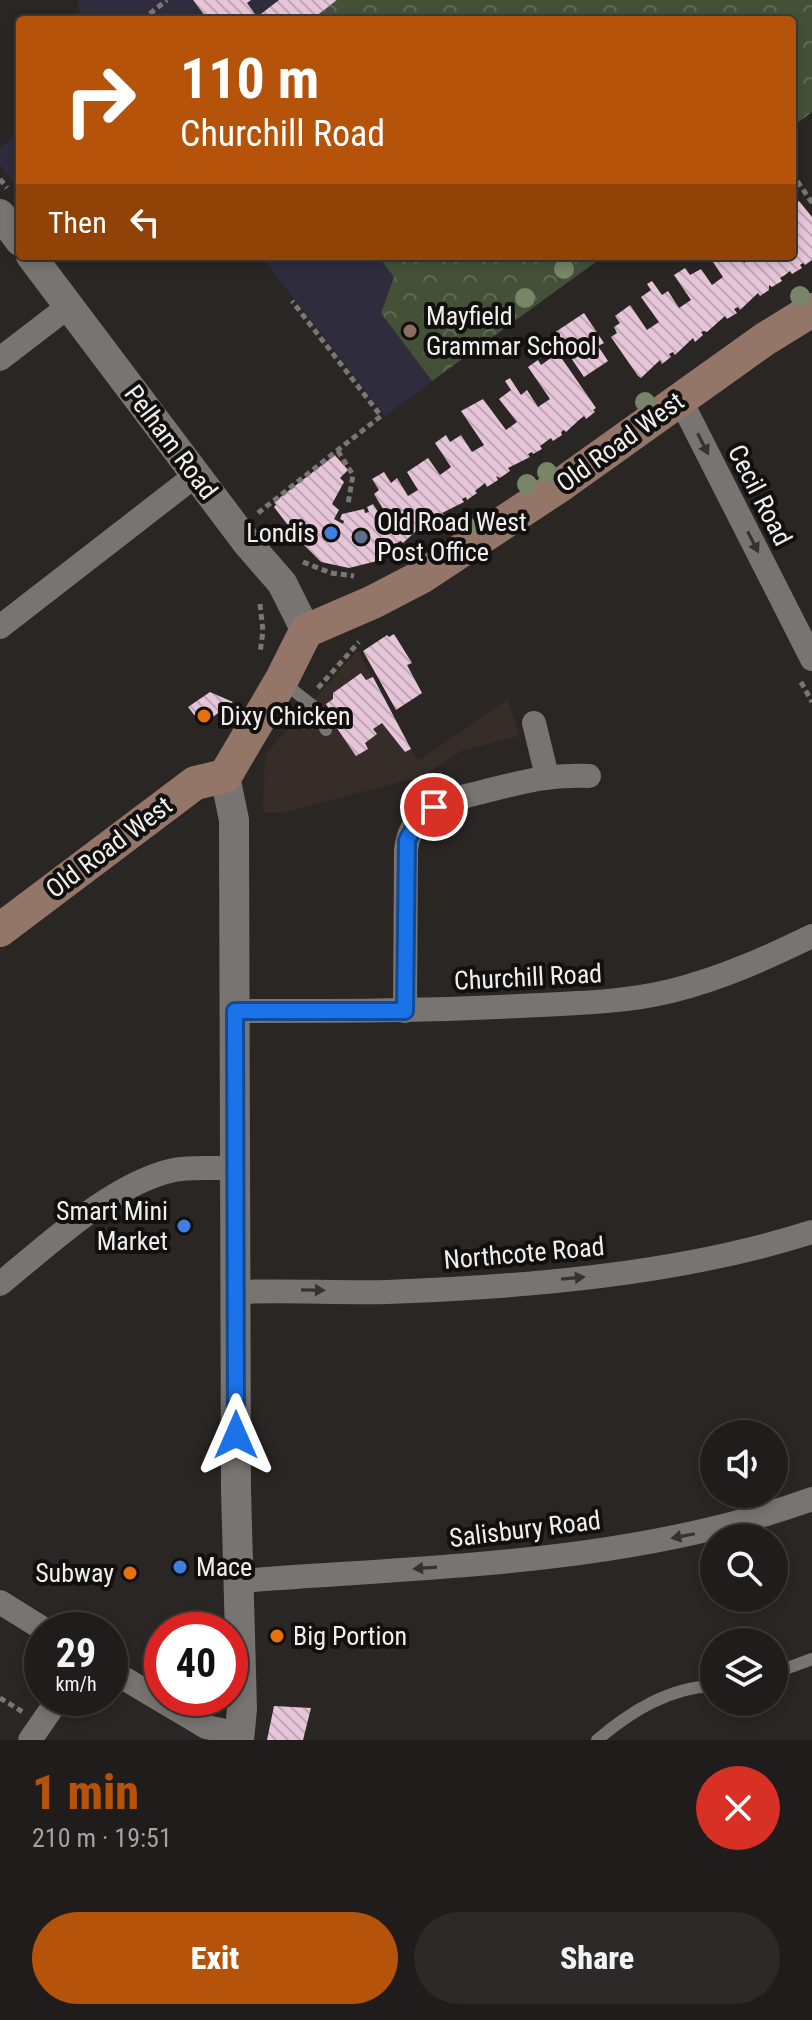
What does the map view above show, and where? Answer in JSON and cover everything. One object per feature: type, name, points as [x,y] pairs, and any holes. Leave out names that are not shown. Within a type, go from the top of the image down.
[{"type":"main road","name":"Old Road West","points":[[306,631],[421,577],[562,484],[765,339],[812,310]]},
{"type":"main road","points":[[225,776],[282,681],[306,631]]},
{"type":"main road","name":"Old Road West","points":[[0,930],[195,783],[225,776]]},
{"type":"street","points":[[0,214],[16,236]]},
{"type":"street","name":"Pelham Road","points":[[34,260],[248,544],[282,583],[306,631]]},
{"type":"street","points":[[0,359],[69,306]]},
{"type":"street","name":"Cecil Road","points":[[680,399],[805,668]]},
{"type":"street","points":[[0,627],[196,475]]},
{"type":"street","points":[[534,723],[547,776]]},
{"type":"street","points":[[128,1681],[206,1727],[240,1735],[234,820],[225,776]]},
{"type":"street","points":[[405,1011],[406,850],[410,832],[420,818],[434,807],[547,776],[589,776]]},
{"type":"street","name":"Churchill Road","points":[[235,1011],[405,1011],[590,1003],[642,997],[735,970],[812,936]]},
{"type":"street","points":[[0,1284],[95,1209],[144,1182],[177,1169],[236,1168]]},
{"type":"street","name":"Northcote Road","points":[[236,1292],[390,1292],[582,1277],[738,1253],[812,1232]]},
{"type":"street","name":"Salisbury Road","points":[[240,1581],[478,1565],[631,1545],[734,1525],[812,1499]]},
{"type":"street","points":[[0,1602],[24,1617]]},
{"type":"street","points":[[30,1740],[55,1716]]},
{"type":"lane","points":[[282,681],[326,730]]},
{"type":"lane","points":[[788,1668],[812,1659]]},
{"type":"lane","points":[[597,1740],[638,1709],[678,1692],[700,1688]]},
{"type":"path","points":[[147,16],[167,0]]},
{"type":"path","points":[[796,179],[812,203]]},
{"type":"path","points":[[255,516],[381,416],[292,301]]},
{"type":"path","points":[[338,451],[353,475],[348,504]]},
{"type":"path","points":[[248,506],[261,524]]},
{"type":"path","points":[[300,560],[331,573],[361,577]]},
{"type":"path","points":[[258,595],[263,631],[282,681],[369,636]]},
{"type":"path","points":[[805,668],[812,702]]},
{"type":"path","points":[[0,1698],[24,1712]]},
{"type":"shaded area","points":[[78,0],[812,0],[812,112],[796,124],[796,16],[80,16]]},
{"type":"shaded area","points":[[16,135],[14,183],[0,165],[0,148]]},
{"type":"shaded area","name":"Mayfield Grammar School","points":[[264,260],[599,260],[385,416]]},
{"type":"shaded area","points":[[358,650],[418,761],[508,699],[519,736],[461,751],[424,776],[281,813],[263,813],[265,755]]},
{"type":"green space","points":[[337,0],[812,0],[812,112],[796,124],[796,16],[316,16]]},
{"type":"green space","points":[[381,260],[598,260],[432,381],[381,313],[394,277]]},
{"type":"building","points":[[193,0],[251,0],[247,3],[256,16],[205,16]]},
{"type":"building","points":[[279,0],[337,0],[316,16],[258,16]]},
{"type":"building","points":[[799,201],[812,217],[812,260],[800,265],[802,268],[792,274],[790,271],[772,287],[769,285],[769,290],[760,296],[758,293],[740,310],[738,307],[734,309],[737,313],[727,319],[725,316],[707,332],[701,332],[703,335],[695,342],[693,338],[675,355],[673,352],[669,354],[671,357],[662,364],[660,360],[641,378],[638,376],[611,337],[617,333],[614,327],[620,323],[615,316],[630,305],[647,330],[659,322],[641,297],[651,290],[647,284],[652,281],[662,295],[668,291],[679,308],[691,300],[674,275],[685,268],[690,275],[701,269],[712,285],[723,277],[712,260],[742,260],[744,263],[748,260],[796,260],[796,203]]},
{"type":"building","points":[[584,313],[604,343],[598,346],[608,361],[584,377],[554,333]]},
{"type":"building","points":[[558,353],[596,408],[593,410],[595,412],[586,419],[584,416],[553,441],[551,438],[540,446],[542,449],[528,454],[530,457],[508,468],[510,471],[500,478],[496,476],[498,480],[487,487],[485,483],[467,500],[466,497],[462,499],[464,502],[442,513],[445,516],[435,523],[433,520],[430,522],[432,525],[416,531],[403,543],[398,542],[400,546],[377,561],[349,568],[321,562],[274,507],[274,502],[335,455],[348,470],[340,478],[344,482],[332,504],[339,510],[334,519],[343,524],[344,521],[340,519],[342,514],[364,509],[365,513],[369,512],[367,507],[373,504],[380,515],[385,512],[374,494],[379,490],[372,479],[384,472],[391,483],[397,478],[408,496],[418,490],[407,472],[428,458],[440,475],[451,467],[435,443],[446,435],[450,442],[461,435],[472,452],[484,445],[461,411],[483,399],[506,430],[517,422],[499,399],[511,390],[505,381],[510,378],[521,395],[527,390],[538,407],[550,399],[528,367],[538,360],[541,365]]},
{"type":"building","points":[[394,634],[412,663],[407,665],[422,693],[396,710],[363,651],[387,635]]},
{"type":"building","points":[[361,673],[366,680],[373,677],[411,749],[405,752],[382,723],[373,729],[377,734],[365,743],[368,749],[356,756],[332,721],[335,719],[326,704],[333,699],[333,693]]},
{"type":"building","name":"Dixy Chicken","points":[[210,692],[233,702],[202,725],[188,707]]},
{"type":"building","points":[[274,1706],[311,1708],[303,1740],[267,1740]]},
{"type":"place","name":"Mayfield Grammar School","points":[[410,331]]},
{"type":"place","name":"Londis","points":[[331,533]]},
{"type":"place","name":"Old Road West Post Office","points":[[361,537]]},
{"type":"place","name":"Dixy Chicken","points":[[204,716]]},
{"type":"place","name":"Smart Mini Market","points":[[184,1226]]},
{"type":"place","name":"Mace","points":[[180,1567]]},
{"type":"place","name":"Subway","points":[[130,1573]]},
{"type":"place","name":"Big Portion","points":[[277,1636]]},
{"type":"route","points":[[236,1435],[235,1011],[405,1011],[407,840],[420,818],[434,807]]}]
